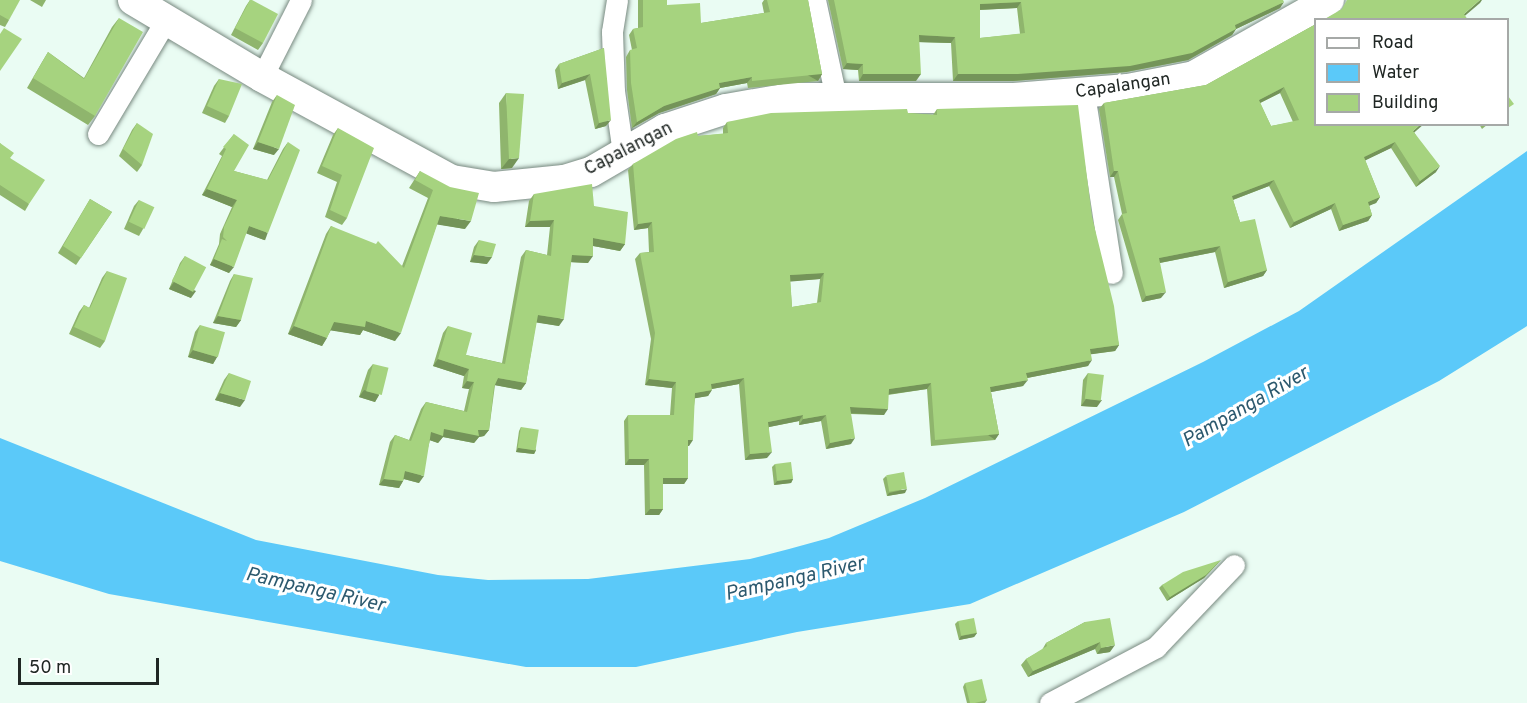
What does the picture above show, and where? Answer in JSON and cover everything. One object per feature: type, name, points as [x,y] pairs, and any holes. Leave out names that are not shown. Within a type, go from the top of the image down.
[{"type":"street","name":"Capalangan","points":[[133,0],[262,77],[452,180],[494,187],[564,180],[591,172],[665,129],[726,110],[790,98],[1084,93],[1194,76],[1329,0]]},
{"type":"street","points":[[262,77],[302,0]]},
{"type":"street","points":[[617,0],[612,44],[623,153]]},
{"type":"street","points":[[815,0],[836,98]]},
{"type":"street","points":[[99,134],[166,21]]},
{"type":"street","points":[[1084,93],[1112,273]]},
{"type":"street","points":[[1050,703],[1156,647],[1234,565]]},
{"type":"water","name":"Pampanga River","points":[[1527,151],[1527,326],[1439,381],[1184,512],[970,604],[797,632],[636,667],[526,667],[109,594],[0,561],[0,438],[256,540],[438,575],[488,580],[588,579],[750,559],[789,549],[829,538],[925,498],[1203,362],[1299,311]]},
{"type":"building","points":[[0,0],[20,0],[9,20],[0,15]]},
{"type":"building","points":[[250,0],[278,14],[263,43],[235,28]]},
{"type":"building","points":[[643,0],[667,0],[667,5],[700,3],[701,23],[770,12],[767,0],[808,0],[822,74],[752,81],[752,77],[719,83],[720,88],[664,106],[637,122],[631,83],[630,50],[637,48],[633,29],[643,27]]},
{"type":"building","points":[[834,0],[1283,0],[1284,2],[1235,25],[1236,29],[1192,53],[1130,66],[1018,74],[958,74],[955,37],[919,35],[921,74],[863,74],[863,64],[847,63]],"holes":[[[1021,2],[1025,33],[980,38],[980,4]]]},
{"type":"building","points":[[1347,0],[1480,0],[1464,14],[1467,18],[1326,18],[1342,9]]},
{"type":"building","points":[[119,18],[143,32],[95,116],[33,78],[48,52],[84,79]]},
{"type":"building","points":[[1314,25],[1314,126],[1419,126],[1413,131],[1440,166],[1420,181],[1395,142],[1364,157],[1380,197],[1368,202],[1372,215],[1343,225],[1335,203],[1294,222],[1274,180],[1232,196],[1240,222],[1255,219],[1267,270],[1228,282],[1220,246],[1159,258],[1166,292],[1146,296],[1122,214],[1127,213],[1118,171],[1114,171],[1104,103],[1206,85]],"holes":[[[1284,87],[1299,120],[1271,126],[1259,100]]]},
{"type":"building","points":[[4,28],[22,39],[0,71],[0,34]]},
{"type":"building","points":[[604,48],[611,120],[599,123],[590,74],[562,83],[559,64]]},
{"type":"building","points":[[219,79],[242,84],[229,116],[207,106]]},
{"type":"building","points":[[506,93],[524,94],[519,158],[509,159]]},
{"type":"building","points":[[277,95],[295,105],[279,149],[258,142]]},
{"type":"building","points":[[1509,97],[1514,104],[1509,107]]},
{"type":"building","points":[[1078,105],[1092,217],[1114,306],[1119,345],[1090,349],[1092,360],[1026,373],[1028,380],[990,387],[999,434],[935,440],[931,383],[889,389],[888,409],[850,407],[855,438],[830,443],[826,415],[803,419],[803,415],[768,422],[772,452],[750,454],[744,378],[711,384],[712,390],[695,393],[693,440],[688,440],[688,478],[663,478],[663,509],[650,509],[649,459],[629,459],[628,415],[674,415],[676,382],[649,379],[655,333],[640,253],[654,252],[652,222],[638,224],[633,164],[676,139],[697,132],[698,136],[728,133],[727,122],[771,113],[907,109],[908,113],[937,115],[937,109]],"holes":[[[824,273],[821,302],[792,307],[790,275]]]},
{"type":"building","points":[[137,123],[153,134],[142,165],[123,149]]},
{"type":"building","points":[[338,128],[374,148],[347,218],[330,210],[342,175],[322,166]]},
{"type":"building","points":[[234,134],[249,145],[234,171],[268,180],[288,142],[300,150],[268,233],[249,226],[234,267],[214,259],[222,239],[227,241],[223,237],[224,227],[237,200],[207,189],[226,149],[223,147]]},
{"type":"building","points":[[0,143],[14,153],[10,158],[45,180],[29,204],[0,185]]},
{"type":"building","points":[[420,171],[450,187],[479,193],[471,221],[440,216],[401,333],[366,321],[365,327],[334,322],[327,338],[294,326],[331,226],[376,244],[378,241],[404,268],[433,190],[415,180]]},
{"type":"building","points":[[592,184],[594,206],[628,212],[625,244],[593,238],[593,256],[572,255],[564,319],[538,315],[526,383],[498,378],[494,387],[489,430],[478,430],[479,436],[444,429],[443,436],[431,432],[424,476],[405,471],[403,481],[384,479],[395,435],[411,441],[426,402],[467,412],[474,382],[467,381],[469,369],[438,359],[448,326],[472,333],[466,355],[505,364],[526,250],[551,256],[554,220],[530,221],[534,194]]},
{"type":"building","points":[[90,199],[112,212],[81,258],[63,246]]},
{"type":"building","points":[[139,200],[154,207],[144,229],[129,222]]},
{"type":"building","points":[[479,240],[496,244],[492,257],[474,255]]},
{"type":"building","points":[[185,256],[206,267],[193,292],[172,281]]},
{"type":"building","points":[[107,271],[127,278],[105,341],[74,327],[84,305],[90,308]]},
{"type":"building","points":[[234,274],[253,278],[241,320],[218,316]]},
{"type":"building","points":[[200,325],[225,332],[218,357],[193,350]]},
{"type":"building","points":[[373,364],[389,368],[382,395],[366,391]]},
{"type":"building","points":[[229,373],[251,381],[245,400],[220,393]]},
{"type":"building","points":[[1088,373],[1104,375],[1101,401],[1085,399]]},
{"type":"building","points":[[521,427],[539,430],[535,451],[518,448]]},
{"type":"building","points":[[791,462],[793,479],[777,481],[775,464]]},
{"type":"building","points":[[904,472],[907,489],[889,492],[886,475]]},
{"type":"building","points":[[1221,560],[1206,575],[1170,597],[1162,585],[1183,572]]},
{"type":"building","points":[[974,618],[977,633],[961,636],[958,621]]},
{"type":"building","points":[[1110,618],[1115,645],[1101,648],[1100,642],[1033,671],[1026,659],[1047,646],[1046,643],[1085,622]]},
{"type":"building","points":[[982,679],[987,700],[970,703],[965,683]]}]
